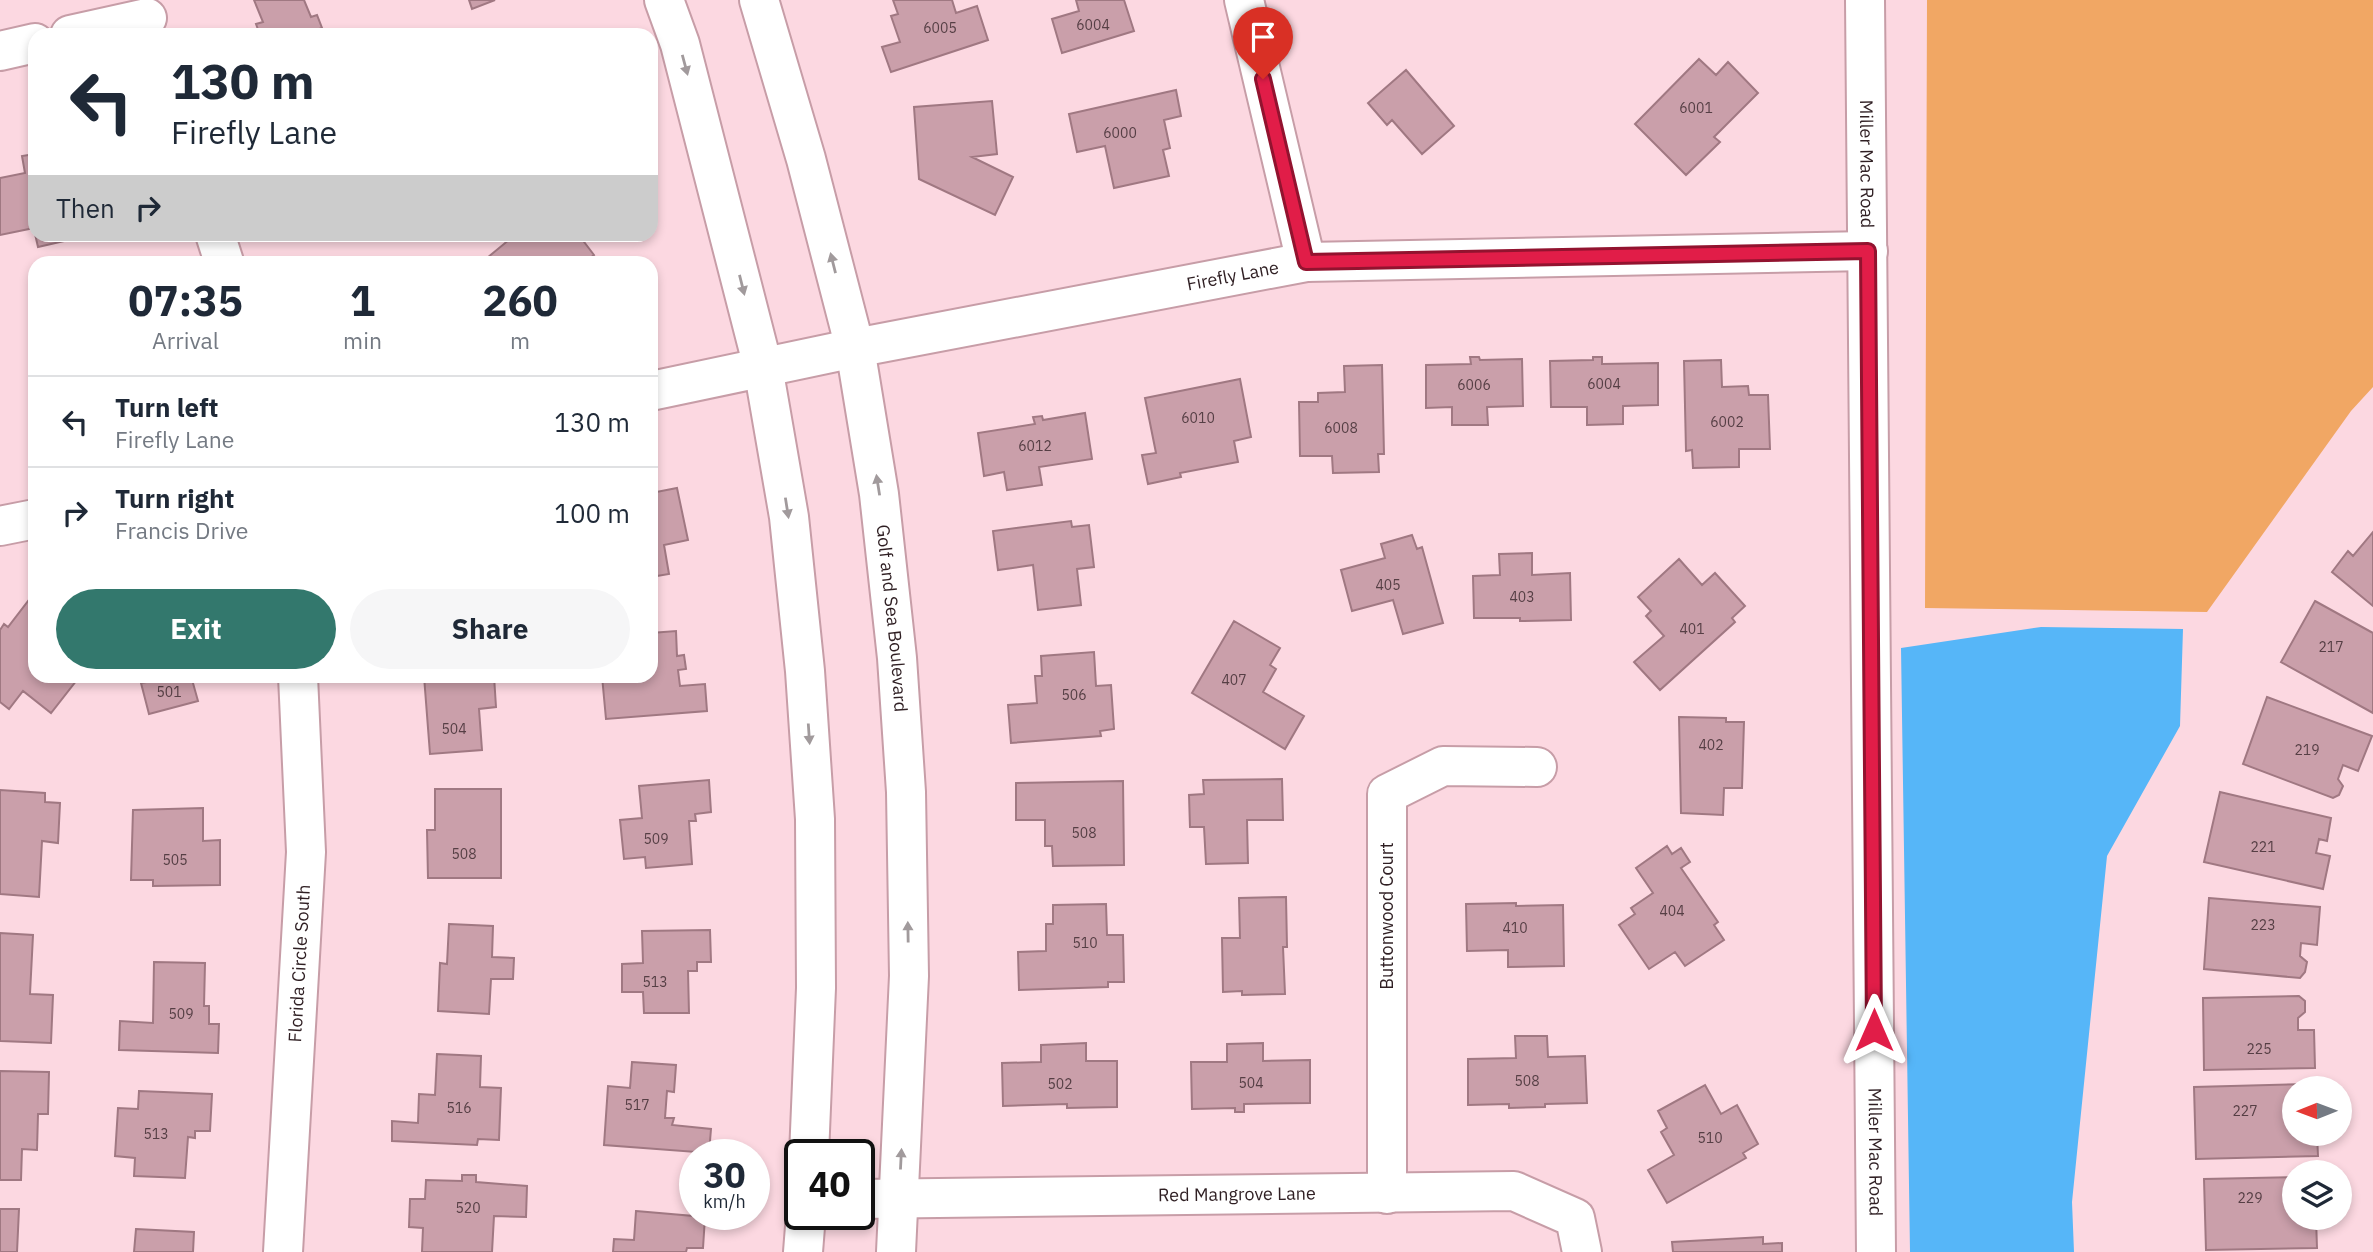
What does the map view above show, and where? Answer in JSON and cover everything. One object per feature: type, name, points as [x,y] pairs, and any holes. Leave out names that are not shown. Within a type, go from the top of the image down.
[{"type":"street","points":[[664,0],[680,44],[763,367],[789,517],[805,671],[815,819],[816,989],[810,1139]]},
{"type":"street","name":"Golf and Sea Boulevard","points":[[759,0],[806,159],[855,348],[879,494],[897,658],[906,792],[909,976],[896,1252]]},
{"type":"street","points":[[1244,0],[1306,262]]},
{"type":"street","name":"Miller Mac Road","points":[[1865,0],[1876,1252]]},
{"type":"street","points":[[101,28],[146,18]]},
{"type":"street","points":[[0,51],[28,45]]},
{"type":"street","name":"Firefly Lane","points":[[658,390],[855,348],[1306,262],[1868,251]]},
{"type":"street","points":[[0,526],[28,520]]},
{"type":"street","name":"Florida Circle South","points":[[283,1252],[306,852],[298,683]]},
{"type":"street","name":"Buttonwood Court","points":[[1387,1194],[1387,794],[1443,766],[1537,766]]},
{"type":"street","name":"Red Mangrove Lane","points":[[875,1199],[1514,1191],[1575,1217],[1582,1252]]},
{"type":"street","points":[[803,1252],[805,1230]]},
{"type":"shaded area","points":[[1927,0],[2373,0],[2373,387],[2351,411],[2207,612],[1925,608]]},
{"type":"water","points":[[2041,627],[2183,629],[2180,726],[2107,856],[2072,1202],[2074,1252],[1910,1252],[1901,648]]},
{"type":"building","points":[[254,0],[304,0],[311,17],[317,15],[322,28],[257,28],[256,24],[263,22]]},
{"type":"building","points":[[469,0],[495,0],[472,9]]},
{"type":"building","points":[[893,0],[952,0],[956,13],[977,6],[988,40],[891,72],[882,47],[900,42],[891,16],[898,14]]},
{"type":"building","points":[[1076,0],[1124,0],[1134,31],[1062,53],[1052,19],[1079,11]]},
{"type":"building","points":[[1699,59],[1716,75],[1728,62],[1758,93],[1714,137],[1720,142],[1686,175],[1635,124]]},
{"type":"building","points":[[1406,70],[1454,126],[1422,154],[1392,120],[1387,125],[1368,103]]},
{"type":"building","points":[[1176,90],[1181,116],[1164,120],[1170,148],[1163,150],[1169,176],[1114,188],[1105,146],[1077,152],[1069,114]]},
{"type":"building","points":[[992,101],[997,154],[972,157],[1013,177],[995,215],[919,179],[914,107]]},
{"type":"building","points":[[28,155],[28,229],[0,235],[0,178],[25,173],[22,156]]},
{"type":"building","points":[[37,242],[60,242],[38,247]]},
{"type":"building","points":[[506,242],[584,242],[594,255],[593,256],[489,256]]},
{"type":"building","points":[[1470,357],[1479,357],[1480,360],[1522,359],[1523,406],[1487,407],[1488,425],[1452,425],[1452,407],[1426,408],[1426,365],[1471,364]]},
{"type":"building","points":[[1593,357],[1602,357],[1602,364],[1658,363],[1658,405],[1623,406],[1623,424],[1587,425],[1587,407],[1551,407],[1550,361],[1593,360]]},
{"type":"building","points":[[1721,360],[1722,387],[1748,386],[1749,395],[1768,395],[1770,449],[1739,449],[1739,467],[1693,468],[1692,450],[1686,451],[1684,361]]},
{"type":"building","points":[[1382,365],[1384,454],[1378,454],[1379,472],[1333,473],[1332,456],[1300,456],[1299,402],[1318,402],[1318,393],[1345,392],[1344,366]]},
{"type":"building","points":[[1240,379],[1251,437],[1234,441],[1238,462],[1180,473],[1181,477],[1148,484],[1142,455],[1156,453],[1145,398]]},
{"type":"building","points":[[1085,413],[1092,459],[1039,467],[1042,485],[1007,490],[1004,472],[984,476],[978,433],[1035,424],[1033,417],[1042,416],[1043,420]]},
{"type":"building","points":[[677,488],[688,540],[664,545],[669,574],[658,576],[658,492]]},
{"type":"building","points":[[1071,521],[1072,527],[1089,525],[1094,567],[1077,569],[1081,605],[1038,610],[1033,565],[998,570],[993,531]]},
{"type":"building","points":[[2373,532],[2373,606],[2332,572],[2348,551],[2353,556]]},
{"type":"building","points":[[1412,535],[1417,549],[1422,547],[1443,623],[1403,634],[1393,600],[1352,611],[1341,570],[1385,558],[1381,544]]},
{"type":"building","points":[[1532,553],[1532,575],[1570,573],[1571,620],[1474,618],[1473,576],[1500,575],[1499,554]]},
{"type":"building","points":[[1679,559],[1702,585],[1715,573],[1745,606],[1732,618],[1735,622],[1660,690],[1634,662],[1664,636],[1646,616],[1651,611],[1638,597]]},
{"type":"building","points":[[28,601],[28,683],[75,683],[51,713],[23,691],[9,709],[0,702],[0,630],[4,624],[8,627]]},
{"type":"building","points":[[2315,601],[2373,633],[2373,713],[2281,662]]},
{"type":"building","points":[[1234,621],[1280,648],[1270,665],[1276,669],[1263,692],[1304,716],[1285,749],[1192,693]]},
{"type":"building","points":[[676,631],[677,656],[684,655],[686,669],[678,670],[680,686],[705,684],[707,711],[606,719],[603,683],[658,683],[658,632]]},
{"type":"building","points":[[1094,652],[1096,686],[1111,685],[1114,729],[1100,731],[1101,736],[1011,743],[1008,705],[1037,703],[1035,676],[1042,676],[1041,656]]},
{"type":"building","points":[[141,683],[193,683],[198,701],[149,714]]},
{"type":"building","points":[[425,683],[494,683],[496,707],[479,709],[482,750],[430,754]]},
{"type":"building","points":[[2267,697],[2372,736],[2358,771],[2343,765],[2338,779],[2343,786],[2339,795],[2333,798],[2243,764]]},
{"type":"building","points":[[1679,717],[1726,718],[1726,722],[1744,722],[1742,788],[1724,788],[1723,815],[1681,813]]},
{"type":"building","points":[[1282,779],[1283,820],[1247,820],[1248,863],[1206,864],[1204,827],[1190,827],[1189,795],[1204,794],[1203,780]]},
{"type":"building","points":[[709,780],[711,812],[695,814],[696,821],[689,821],[692,864],[646,868],[645,857],[624,859],[620,820],[642,818],[639,786]]},
{"type":"building","points":[[1123,781],[1124,865],[1053,866],[1052,846],[1045,846],[1045,820],[1016,820],[1016,783]]},
{"type":"building","points":[[435,789],[501,789],[501,878],[428,878],[427,830],[435,830]]},
{"type":"building","points":[[0,790],[45,793],[45,802],[60,803],[58,843],[42,841],[39,897],[0,894]]},
{"type":"building","points":[[2220,792],[2331,818],[2327,841],[2319,839],[2316,853],[2330,856],[2323,889],[2204,862]]},
{"type":"building","points":[[203,808],[203,841],[220,840],[220,885],[153,886],[153,880],[131,880],[133,810]]},
{"type":"building","points":[[1667,846],[1672,854],[1681,848],[1690,862],[1681,868],[1718,922],[1714,925],[1724,940],[1685,966],[1675,952],[1649,969],[1619,925],[1635,914],[1631,908],[1653,893],[1636,868]]},
{"type":"building","points":[[1286,897],[1287,947],[1283,947],[1285,994],[1242,995],[1242,991],[1223,992],[1222,938],[1240,938],[1239,898]]},
{"type":"building","points":[[2209,898],[2320,907],[2317,945],[2301,943],[2300,956],[2307,962],[2305,972],[2300,978],[2204,969]]},
{"type":"building","points":[[1516,903],[1516,906],[1563,905],[1564,966],[1508,967],[1508,950],[1467,951],[1466,904]]},
{"type":"building","points":[[1106,904],[1107,935],[1123,935],[1124,982],[1108,982],[1108,987],[1019,990],[1018,952],[1046,951],[1046,924],[1053,924],[1053,905]]},
{"type":"building","points":[[449,924],[493,926],[492,957],[514,958],[513,979],[491,979],[489,1014],[438,1011],[440,963],[447,964]]},
{"type":"building","points":[[710,930],[711,962],[697,962],[697,971],[688,971],[689,1013],[644,1013],[643,992],[622,992],[622,964],[643,963],[642,931]]},
{"type":"building","points":[[0,933],[33,935],[30,994],[53,995],[51,1043],[0,1041]]},
{"type":"building","points":[[154,962],[205,963],[204,1006],[209,1006],[209,1024],[219,1024],[218,1053],[119,1050],[120,1021],[153,1023]]},
{"type":"building","points":[[2299,996],[2305,1001],[2305,1012],[2298,1018],[2298,1030],[2314,1030],[2315,1068],[2204,1070],[2203,998]]},
{"type":"building","points":[[1515,1036],[1547,1036],[1548,1057],[1585,1056],[1587,1103],[1509,1108],[1509,1104],[1468,1105],[1468,1059],[1516,1058]]},
{"type":"building","points":[[1086,1043],[1086,1061],[1117,1061],[1117,1107],[1067,1108],[1067,1104],[1003,1106],[1002,1063],[1041,1062],[1041,1045]]},
{"type":"building","points":[[1263,1043],[1263,1061],[1310,1060],[1310,1103],[1244,1104],[1244,1112],[1235,1112],[1235,1108],[1192,1109],[1191,1062],[1227,1062],[1227,1044]]},
{"type":"building","points":[[437,1054],[481,1056],[480,1087],[501,1088],[499,1140],[478,1139],[477,1145],[392,1141],[392,1121],[418,1123],[419,1094],[435,1095]]},
{"type":"building","points":[[632,1062],[676,1065],[674,1092],[667,1091],[665,1118],[674,1118],[672,1125],[711,1129],[710,1139],[679,1139],[679,1151],[604,1145],[608,1086],[630,1088]]},
{"type":"building","points":[[0,1071],[49,1072],[48,1114],[38,1114],[37,1150],[22,1149],[21,1180],[0,1180]]},
{"type":"building","points":[[1705,1085],[1721,1114],[1737,1105],[1758,1144],[1743,1153],[1746,1158],[1667,1203],[1648,1170],[1674,1155],[1661,1132],[1667,1128],[1658,1111]]},
{"type":"building","points":[[2282,1085],[2282,1146],[2318,1146],[2318,1156],[2196,1159],[2194,1087]]},
{"type":"building","points":[[139,1091],[212,1094],[210,1131],[195,1131],[195,1138],[188,1137],[185,1178],[134,1176],[135,1158],[115,1156],[118,1108],[138,1109]]},
{"type":"building","points":[[462,1175],[476,1175],[476,1182],[527,1186],[526,1217],[494,1216],[492,1252],[422,1252],[423,1228],[409,1227],[410,1199],[425,1199],[426,1180],[462,1181]]},
{"type":"building","points":[[2282,1177],[2282,1230],[2316,1230],[2317,1248],[2206,1250],[2204,1179]]},
{"type":"building","points":[[0,1209],[19,1209],[17,1252],[0,1252]]},
{"type":"building","points":[[636,1211],[679,1215],[679,1230],[704,1230],[703,1248],[687,1248],[686,1252],[613,1252],[614,1239],[634,1240]]},
{"type":"building","points":[[136,1229],[194,1232],[193,1252],[134,1252]]},
{"type":"building","points":[[1763,1237],[1763,1244],[1782,1243],[1782,1252],[1673,1252],[1672,1242]]},
{"type":"route","points":[[1263,79],[1306,262],[1868,251],[1874,1030]]}]
